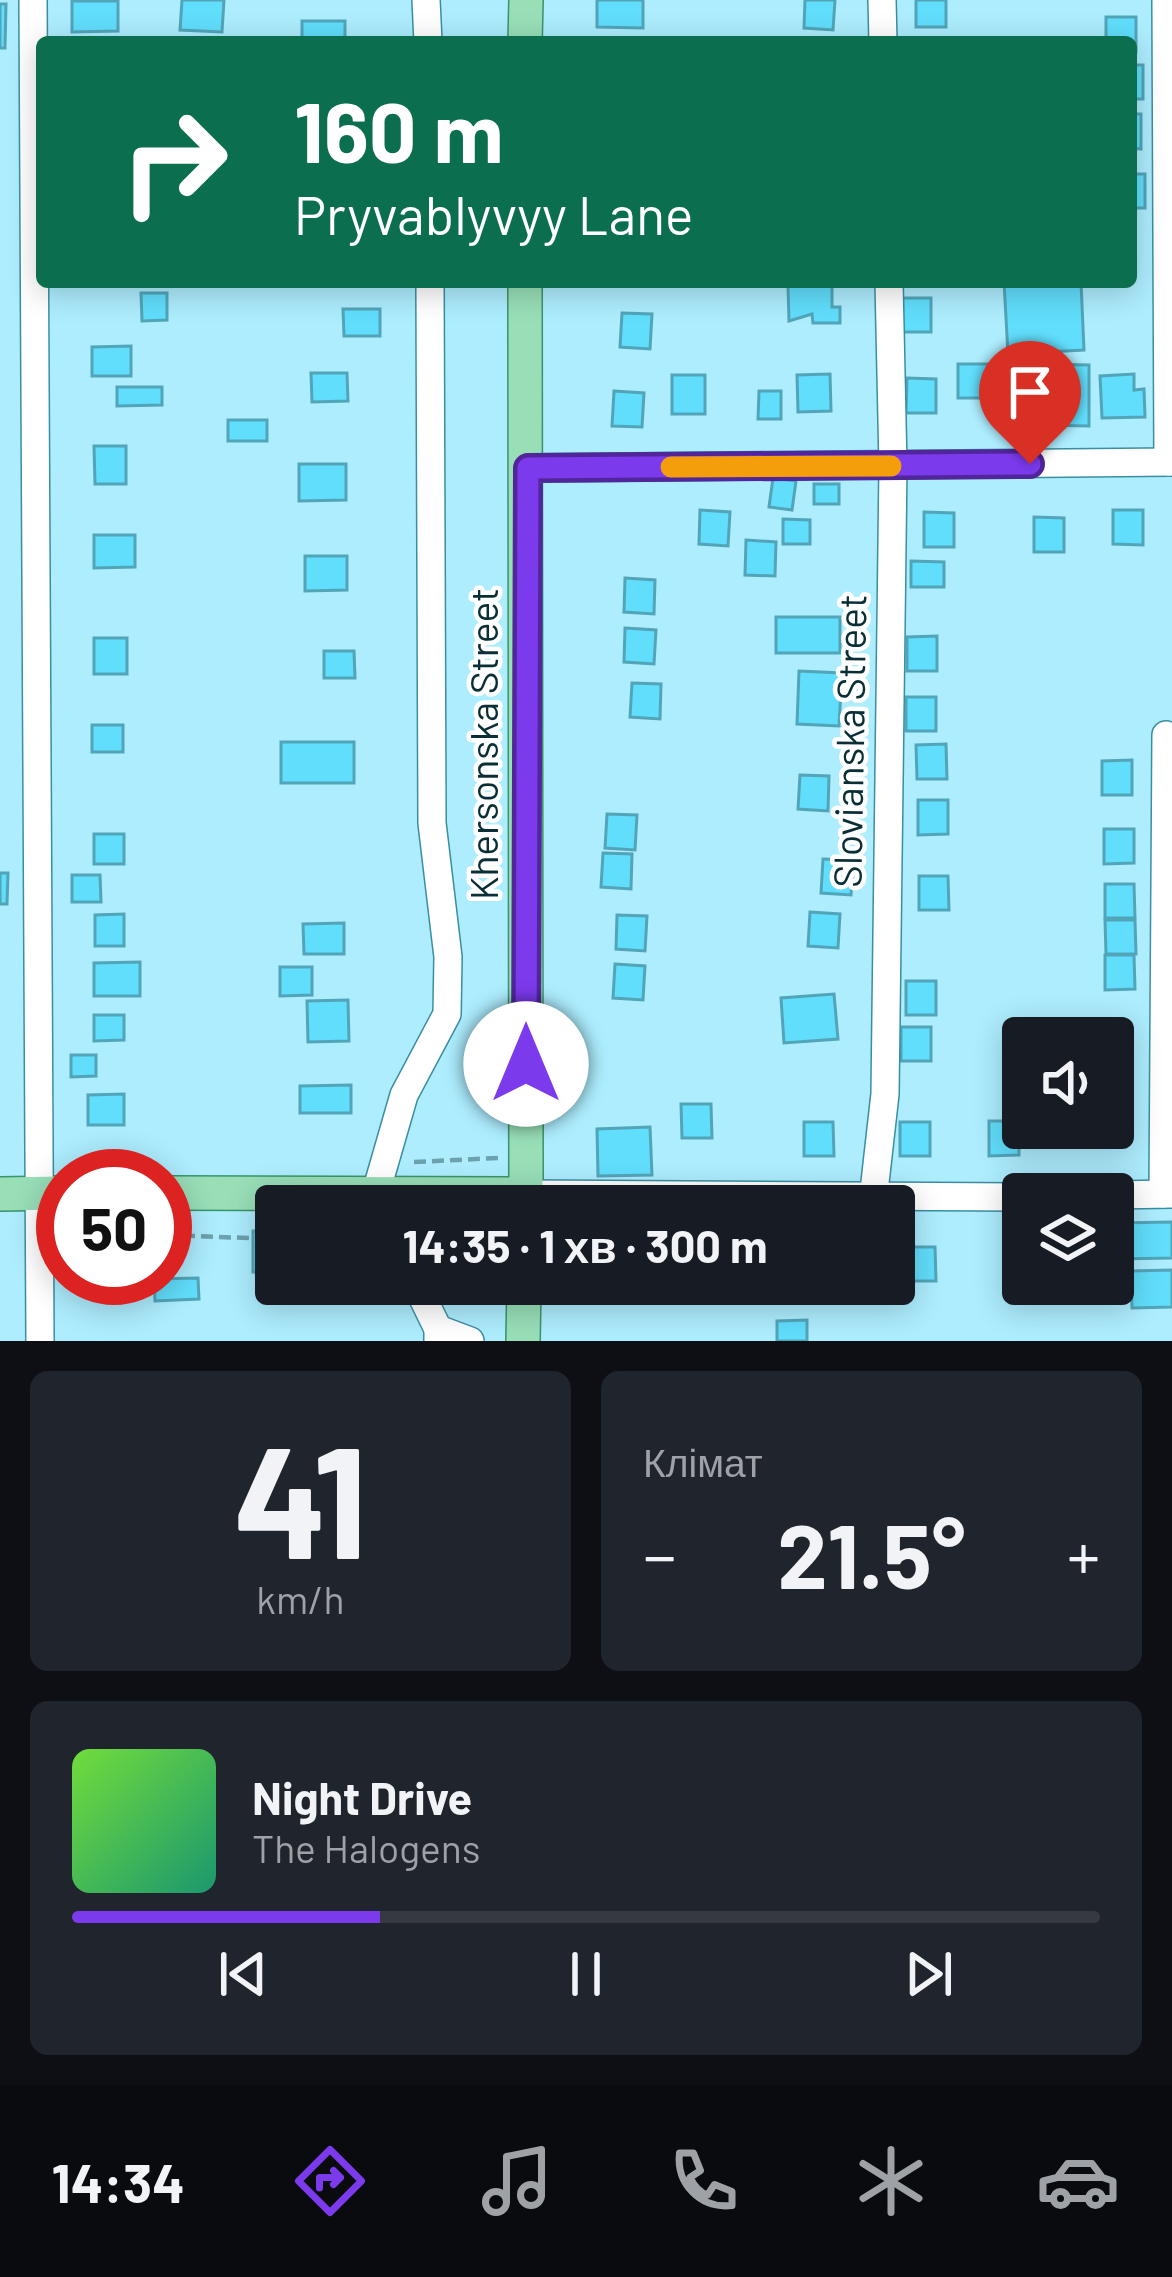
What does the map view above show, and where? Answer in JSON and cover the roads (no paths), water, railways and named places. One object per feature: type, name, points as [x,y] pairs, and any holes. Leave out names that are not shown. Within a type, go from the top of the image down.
[{"type":"main road","points":[[525,36],[526,0]]},
{"type":"main road","name":"Khersonska Street","points":[[525,288],[526,1185]]},
{"type":"main road","points":[[0,1194],[36,1193]]},
{"type":"main road","points":[[192,1194],[255,1196]]},
{"type":"main road","points":[[523,1341],[524,1305]]},
{"type":"street","points":[[33,0],[36,125]]},
{"type":"street","points":[[426,0],[428,36]]},
{"type":"street","points":[[882,0],[883,36]]},
{"type":"street","points":[[528,468],[1170,462],[1166,0]]},
{"type":"street","points":[[39,288],[51,1149]]},
{"type":"street","points":[[382,1185],[404,1095],[447,1014],[448,957],[432,823],[430,288]]},
{"type":"street","name":"Slovianska Street","points":[[875,1185],[884,1094],[893,466],[889,288]]},
{"type":"street","points":[[1134,1195],[1168,1194],[1166,735]]},
{"type":"street","points":[[915,1199],[1002,1197]]},
{"type":"street","points":[[40,1341],[43,1305]]},
{"type":"street","points":[[425,1305],[438,1335],[470,1341]]}]
